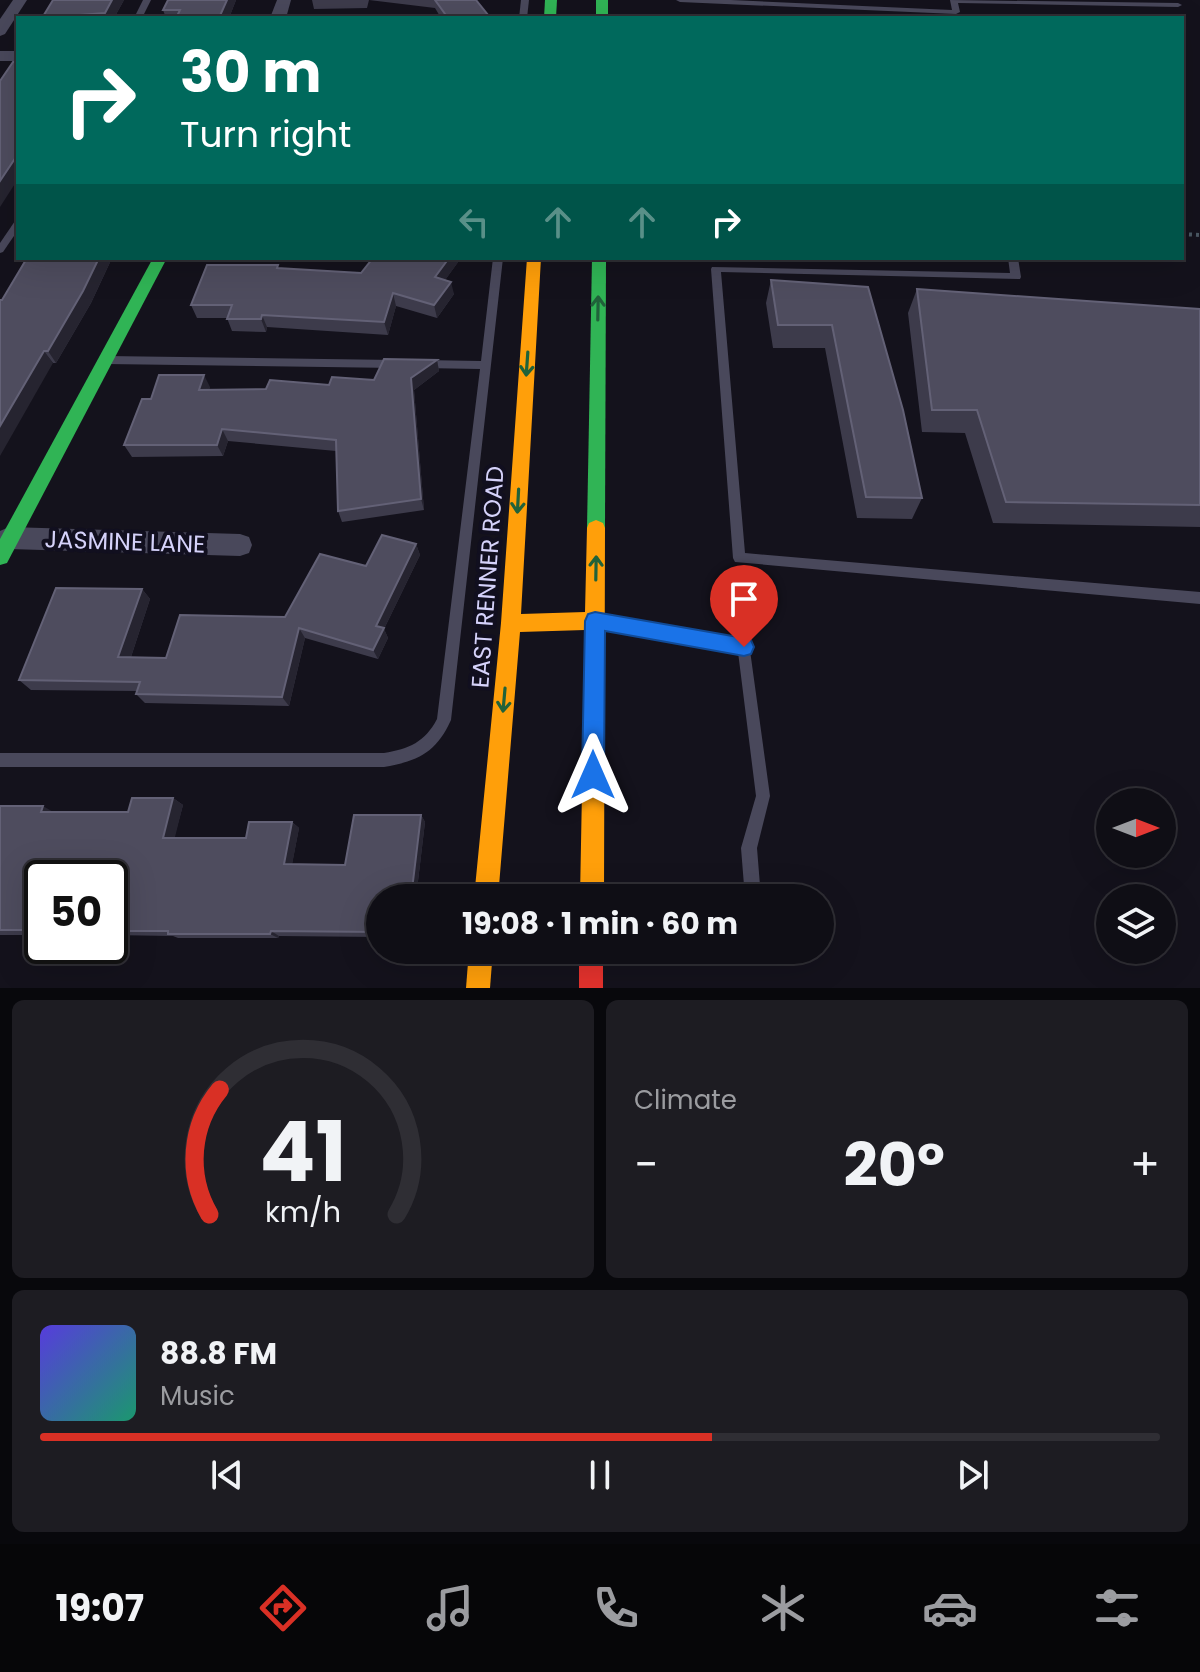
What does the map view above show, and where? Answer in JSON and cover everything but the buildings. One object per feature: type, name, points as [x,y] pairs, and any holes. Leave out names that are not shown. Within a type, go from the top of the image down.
[{"type":"main road","points":[[4,547],[159,260]]},
{"type":"main road","name":"EAST RENNER ROAD","points":[[487,884],[511,623],[534,260]]},
{"type":"main road","points":[[592,884],[599,260]]},
{"type":"main road","points":[[511,623],[595,621]]},
{"type":"main road","points":[[478,988],[480,964]]},
{"type":"main road","points":[[591,964],[591,988]]},
{"type":"street","points":[[0,31],[20,0]]},
{"type":"street","name":"JASMINE LANE","points":[[4,547],[240,545]]},
{"type":"lane","points":[[680,0],[957,15],[954,1],[1178,5]]},
{"type":"lane","points":[[0,250],[16,226]]},
{"type":"lane","points":[[0,760],[384,760],[415,755],[437,734],[444,720],[498,260]]},
{"type":"lane","points":[[1013,260],[1016,277],[716,269],[739,558],[1200,598]]},
{"type":"lane","points":[[105,360],[487,365]]},
{"type":"lane","points":[[595,621],[744,647],[763,796],[749,848],[752,884]]},
{"type":"traffic: fast","points":[[550,16],[551,0]]},
{"type":"traffic: fast","points":[[602,0],[602,16]]},
{"type":"traffic: fast","points":[[0,557],[159,260]]},
{"type":"traffic: fast","points":[[596,528],[599,260]]},
{"type":"traffic: slow","points":[[487,884],[511,623],[534,260]]},
{"type":"traffic: slow","points":[[592,884],[596,528]]},
{"type":"traffic: slow","points":[[511,623],[595,621]]},
{"type":"traffic: slow","points":[[478,988],[480,964]]},
{"type":"traffic: jam","points":[[591,964],[591,988]]},
{"type":"route","points":[[593,775],[595,621],[744,647]]}]
